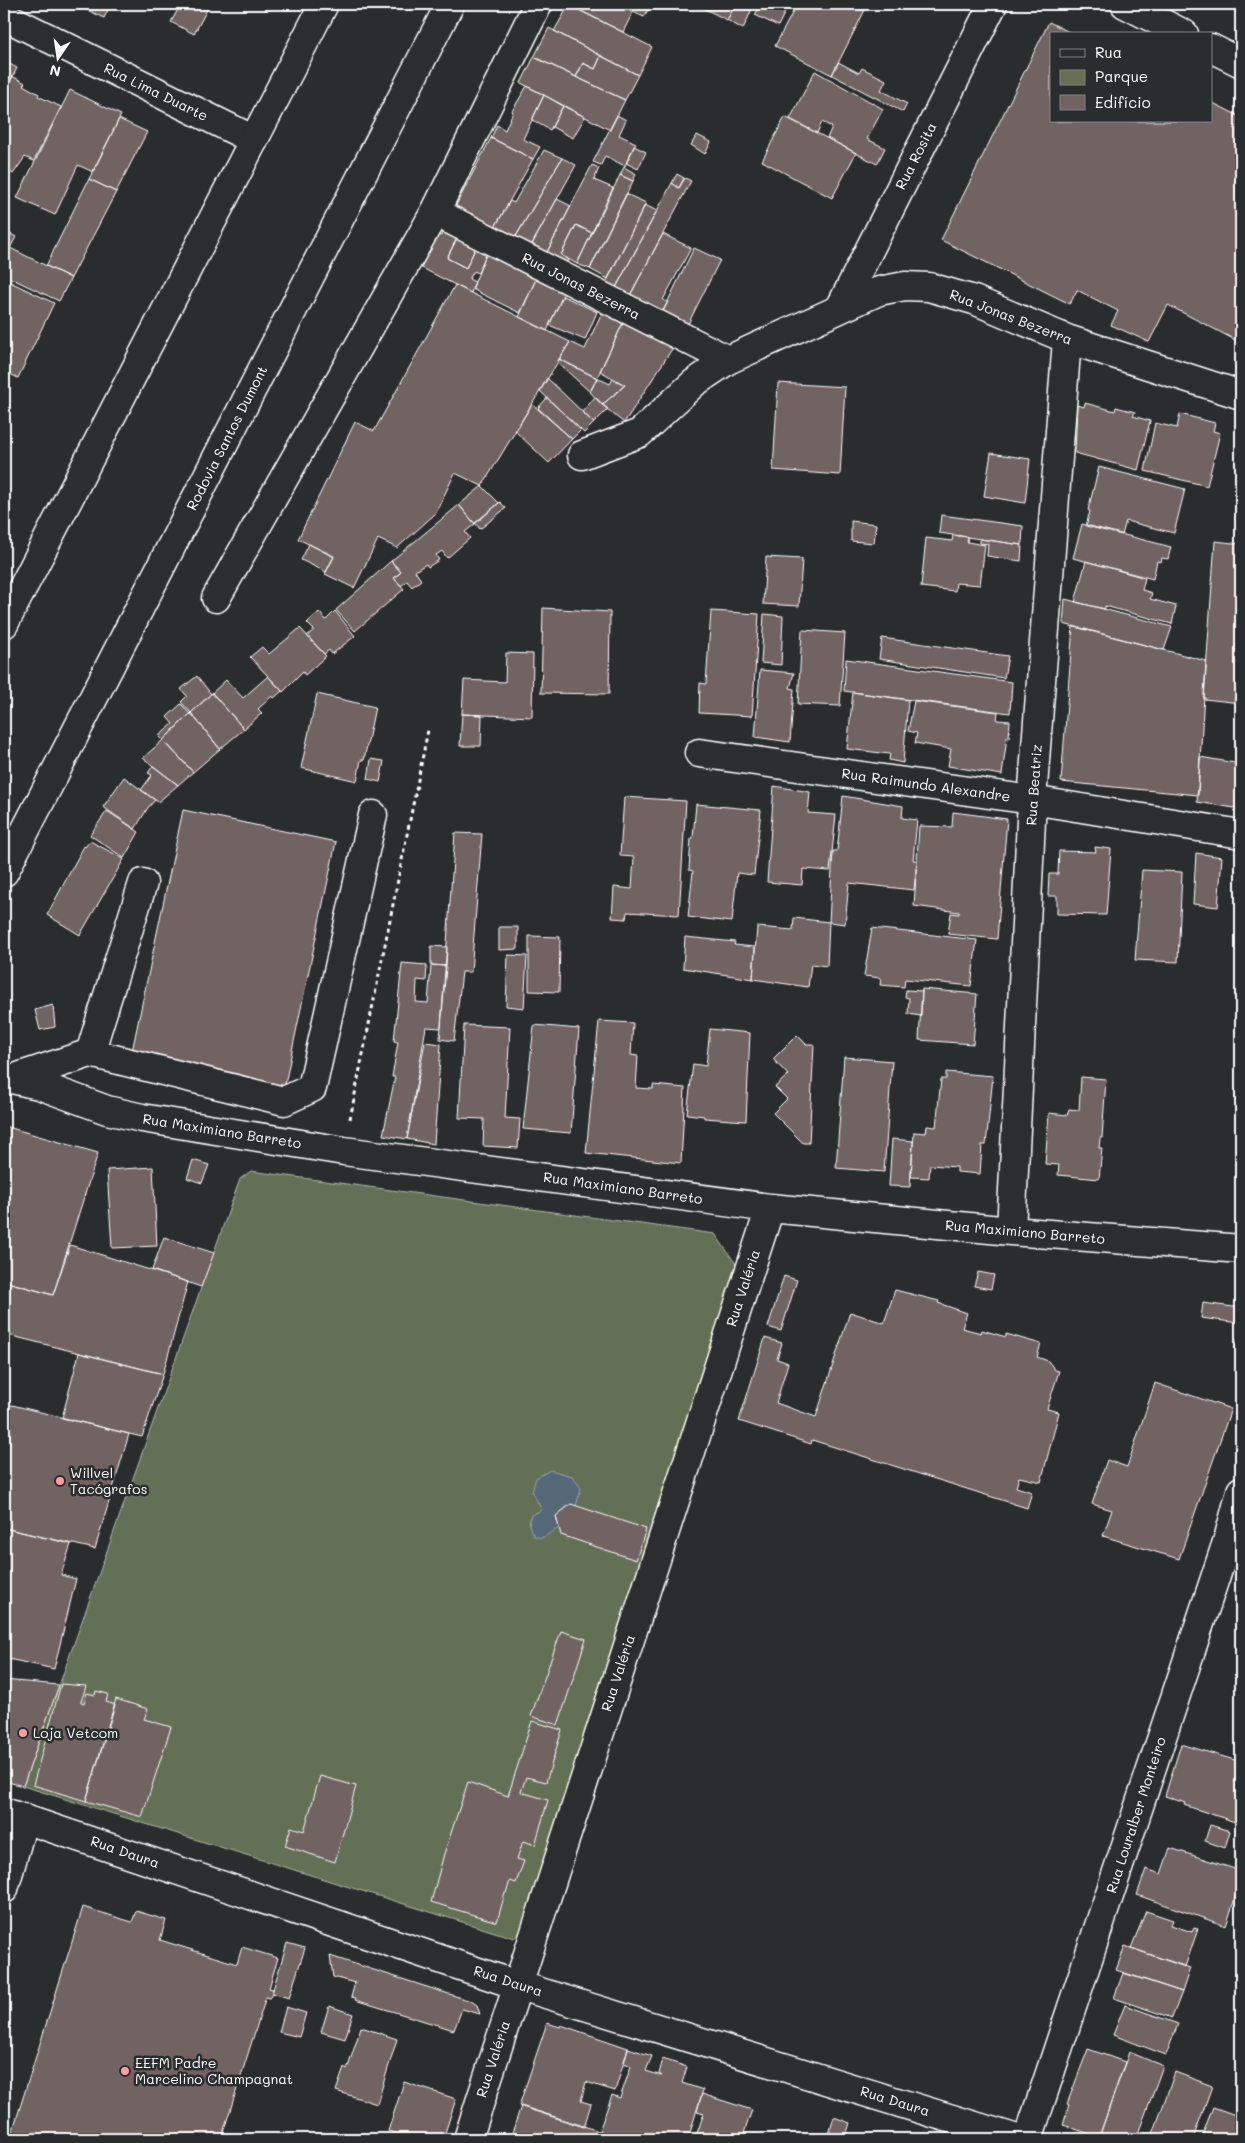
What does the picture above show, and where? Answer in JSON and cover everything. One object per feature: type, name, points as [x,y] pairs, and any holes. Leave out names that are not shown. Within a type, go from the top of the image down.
[{"type":"main road","points":[[6,613],[324,4]]},
{"type":"main road","name":"Rodovia Santos Dumont","points":[[4,872],[450,4]]},
{"type":"main road","points":[[216,598],[435,212],[538,4]]},
{"type":"main road","name":"Rua Rosita","points":[[840,308],[993,4]]},
{"type":"main road","points":[[1125,4],[1180,32]]},
{"type":"main road","name":"Rua Lima Duarte","points":[[4,16],[254,140]]},
{"type":"main road","points":[[1212,48],[1241,63]]},
{"type":"main road","name":"Rua Jonas Bezerra","points":[[435,212],[728,360]]},
{"type":"main road","name":"Rua Jonas Bezerra","points":[[582,455],[640,433],[694,383],[728,360],[879,291],[905,286],[929,287],[974,300],[1068,339],[1241,396]]},
{"type":"main road","name":"Rua Beatriz","points":[[1011,1231],[1032,800],[1068,339]]},
{"type":"main road","name":"Rua Raimundo Alexandre","points":[[699,753],[1032,800],[1241,834]]},
{"type":"main road","points":[[8,1081],[90,1053],[284,1101],[312,1088],[373,815]]},
{"type":"main road","points":[[90,1053],[142,883]]},
{"type":"main road","name":"Rua Maximiano Barreto","points":[[8,1081],[39,1085],[107,1110],[142,1118],[344,1151],[770,1208],[1011,1231],[1241,1249]]},
{"type":"main road","name":"Rua Valéria","points":[[468,2139],[770,1208]]},
{"type":"main road","name":"Rua Louralber Monteiro","points":[[1028,2139],[1235,1539],[1241,1491]]},
{"type":"main road","points":[[4,1889],[14,1815]]},
{"type":"main road","name":"Rua Daura","points":[[14,1815],[517,1984],[1001,2137]]},
{"type":"path","points":[[344,1151],[428,730]]},
{"type":"green space","points":[[251,1171],[715,1234],[736,1264],[530,1925],[514,1938],[23,1786],[240,1179]]},
{"type":"water","points":[[550,1470],[572,1476],[581,1488],[576,1506],[570,1504],[556,1516],[559,1528],[542,1538],[534,1536],[531,1531],[531,1515],[542,1510],[532,1492],[536,1478]]},
{"type":"building","points":[[75,4],[111,4],[104,18]]},
{"type":"building","points":[[181,4],[210,4],[194,34],[171,22]]},
{"type":"building","points":[[567,4],[651,4],[644,17],[633,12],[623,32]]},
{"type":"building","points":[[695,4],[736,4],[727,20]]},
{"type":"building","points":[[736,4],[751,4],[749,8],[752,9],[743,29],[727,20]]},
{"type":"building","points":[[761,4],[789,4],[778,26],[755,15]]},
{"type":"building","points":[[797,4],[868,4],[832,75],[775,46]]},
{"type":"building","points":[[569,5],[652,47],[638,75],[554,31]]},
{"type":"building","points":[[1049,22],[1069,32],[1050,32],[1050,122],[1212,122],[1212,102],[1241,117],[1241,343],[1168,305],[1149,342],[1111,325],[1118,311],[1077,290],[1070,304],[941,240]]},
{"type":"building","points":[[549,28],[601,56],[595,69],[583,63],[576,77],[534,57]]},
{"type":"building","points":[[601,56],[638,75],[625,100],[576,77],[583,63],[595,69]]},
{"type":"building","points":[[534,57],[625,100],[610,130],[521,83]]},
{"type":"building","points":[[4,61],[17,68],[4,94]]},
{"type":"building","points":[[838,62],[859,73],[862,68],[886,80],[881,90],[907,104],[903,112],[832,75]]},
{"type":"building","points":[[815,71],[883,109],[867,139],[885,148],[877,164],[827,138],[832,127],[822,122],[817,133],[790,119]]},
{"type":"building","points":[[12,76],[25,83],[23,85],[39,94],[38,96],[61,107],[34,161],[25,157],[13,174],[4,169],[4,94]]},
{"type":"building","points":[[527,86],[544,95],[523,139],[540,147],[533,159],[491,138],[497,125],[505,130],[512,111]]},
{"type":"building","points":[[70,90],[121,115],[93,172],[78,165],[55,215],[17,198]]},
{"type":"building","points":[[544,95],[563,106],[550,130],[532,120]]},
{"type":"building","points":[[563,106],[585,117],[573,138],[552,127]]},
{"type":"building","points":[[617,115],[626,120],[619,135],[636,143],[625,166],[605,156],[601,165],[593,162]]},
{"type":"building","points":[[785,117],[856,153],[832,198],[762,161]]},
{"type":"building","points":[[119,119],[147,132],[116,192],[89,179]]},
{"type":"building","points":[[697,135],[711,142],[705,154],[691,145]]},
{"type":"building","points":[[491,138],[533,159],[494,229],[454,209]]},
{"type":"building","points":[[634,146],[646,152],[638,169],[626,163]]},
{"type":"building","points":[[544,150],[562,158],[515,238],[492,232],[510,201],[514,203]]},
{"type":"building","points":[[562,158],[576,165],[531,246],[515,238]]},
{"type":"building","points":[[592,165],[599,168],[594,180],[613,188],[592,233],[576,225],[561,255],[569,260],[566,265],[546,254]]},
{"type":"building","points":[[624,167],[636,174],[633,181],[620,175]]},
{"type":"building","points":[[677,174],[684,178],[679,188],[672,183]]},
{"type":"building","points":[[620,175],[633,181],[590,269],[577,264]]},
{"type":"building","points":[[685,178],[691,181],[627,301],[613,293],[672,183],[679,188]]},
{"type":"building","points":[[89,179],[116,192],[71,278],[46,266]]},
{"type":"building","points":[[626,194],[646,203],[608,279],[590,269]]},
{"type":"building","points":[[557,199],[571,206],[546,254],[531,246]]},
{"type":"building","points":[[645,205],[657,211],[613,293],[603,288]]},
{"type":"building","points":[[576,225],[592,233],[577,264],[561,255]]},
{"type":"building","points":[[4,230],[16,237],[10,248],[4,245]]},
{"type":"building","points":[[432,232],[441,236],[443,232],[457,238],[447,258],[466,268],[476,247],[487,252],[478,273],[474,271],[469,279],[475,282],[471,293],[416,265]]},
{"type":"building","points":[[663,234],[691,248],[663,300],[668,302],[662,313],[627,301]]},
{"type":"building","points":[[457,238],[476,247],[466,268],[447,258]]},
{"type":"building","points":[[4,245],[71,278],[59,301],[4,275]]},
{"type":"building","points":[[694,248],[720,260],[684,332],[662,313]]},
{"type":"building","points":[[487,252],[537,277],[520,313],[472,289]]},
{"type":"building","points":[[537,277],[565,290],[547,331],[519,317]]},
{"type":"building","points":[[4,279],[54,303],[18,378],[4,371]]},
{"type":"building","points":[[455,285],[570,342],[482,486],[455,473],[435,514],[397,548],[378,539],[354,588],[325,574],[334,556],[298,539],[355,422],[374,431]]},
{"type":"building","points":[[563,296],[597,312],[585,340],[549,325]]},
{"type":"building","points":[[603,310],[624,321],[597,378],[559,359],[570,342],[585,349]]},
{"type":"building","points":[[624,321],[674,346],[624,423],[602,405],[625,385],[600,371]]},
{"type":"building","points":[[559,359],[597,378],[590,392],[557,362]]},
{"type":"building","points":[[547,378],[594,423],[584,433],[540,391]]},
{"type":"building","points":[[597,378],[610,384],[613,379],[625,385],[602,405],[590,392]]},
{"type":"building","points":[[778,383],[845,387],[840,475],[773,470]]},
{"type":"building","points":[[595,397],[608,409],[594,423],[582,412]]},
{"type":"building","points":[[547,398],[581,430],[572,439],[538,408]]},
{"type":"building","points":[[1085,403],[1115,411],[1116,407],[1135,412],[1133,416],[1150,421],[1138,470],[1075,453],[1077,405],[1084,407]]},
{"type":"building","points":[[532,404],[572,439],[549,463],[515,431]]},
{"type":"building","points":[[1180,414],[1215,423],[1213,431],[1220,433],[1207,486],[1145,471],[1155,423],[1177,428]]},
{"type":"building","points":[[991,453],[1030,459],[1025,503],[984,496]]},
{"type":"building","points":[[1099,467],[1185,489],[1174,533],[1126,521],[1122,535],[1086,526]]},
{"type":"building","points":[[482,486],[499,503],[475,524],[459,505]]},
{"type":"building","points":[[500,502],[506,508],[480,529],[475,523]]},
{"type":"building","points":[[459,505],[475,524],[465,532],[470,538],[447,558],[442,551],[436,555],[439,560],[428,567],[426,564],[415,571],[421,580],[412,587],[407,581],[401,586],[394,578],[401,572],[391,561]]},
{"type":"building","points":[[941,515],[1023,526],[1022,545],[939,533]]},
{"type":"building","points":[[851,521],[876,524],[874,543],[851,541]]},
{"type":"building","points":[[1082,524],[1171,547],[1168,559],[1162,558],[1161,562],[1157,561],[1153,579],[1073,558]]},
{"type":"building","points":[[953,535],[968,537],[967,542],[985,545],[980,585],[956,583],[955,591],[921,587],[926,538],[952,541]]},
{"type":"building","points":[[980,539],[1022,545],[1021,561],[987,556],[988,544],[980,543]]},
{"type":"building","points":[[1215,541],[1241,544],[1241,703],[1204,699]]},
{"type":"building","points":[[309,544],[334,557],[326,572],[301,560]]},
{"type":"building","points":[[766,557],[802,559],[799,606],[763,604]]},
{"type":"building","points":[[391,561],[401,572],[394,578],[404,589],[355,631],[336,610]]},
{"type":"building","points":[[1086,561],[1145,578],[1142,590],[1152,593],[1150,599],[1176,606],[1172,624],[1105,606],[1105,609],[1075,602]]},
{"type":"building","points":[[1065,599],[1172,627],[1164,650],[1063,624]]},
{"type":"building","points":[[543,608],[610,612],[609,694],[541,693]]},
{"type":"building","points":[[335,611],[355,636],[332,654],[329,650],[324,654],[307,636],[314,630],[307,623],[319,612],[326,620]]},
{"type":"building","points":[[711,611],[759,614],[752,716],[699,713],[700,683],[706,684]]},
{"type":"building","points":[[764,614],[783,616],[781,665],[761,663]]},
{"type":"building","points":[[1073,626],[1206,661],[1198,795],[1061,782]]},
{"type":"building","points":[[300,628],[326,656],[305,675],[303,672],[283,692],[250,657],[262,647],[269,654]]},
{"type":"building","points":[[802,630],[845,633],[840,706],[798,704]]},
{"type":"building","points":[[882,638],[1008,656],[1004,678],[879,659]]},
{"type":"building","points":[[506,653],[533,654],[532,717],[462,714],[464,680],[505,682]]},
{"type":"building","points":[[846,659],[1012,682],[1010,713],[844,691]]},
{"type":"building","points":[[760,670],[794,673],[790,688],[794,689],[790,742],[755,737]]},
{"type":"building","points":[[197,676],[211,694],[191,713],[181,702],[187,696],[181,689]]},
{"type":"building","points":[[268,676],[282,691],[274,698],[272,696],[258,709],[262,713],[244,729],[212,693],[226,680],[243,698]]},
{"type":"building","points":[[853,692],[908,700],[903,763],[889,760],[890,754],[847,749]]},
{"type":"building","points":[[212,693],[244,729],[220,749],[191,713]]},
{"type":"building","points":[[317,694],[375,707],[364,760],[361,760],[357,781],[301,768]]},
{"type":"building","points":[[914,701],[998,712],[997,720],[1010,721],[1009,738],[1007,737],[1002,775],[948,766],[951,749],[915,743],[917,733],[908,731]]},
{"type":"building","points":[[181,704],[190,714],[163,740],[159,736],[173,724],[167,717]]},
{"type":"building","points":[[191,713],[220,749],[193,772],[163,740]]},
{"type":"building","points":[[462,714],[482,715],[481,746],[460,746]]},
{"type":"building","points":[[163,740],[193,772],[178,785],[143,758]]},
{"type":"building","points":[[1200,757],[1241,764],[1241,809],[1197,802]]},
{"type":"building","points":[[371,759],[384,761],[380,782],[368,779]]},
{"type":"building","points":[[153,766],[178,785],[158,802],[141,790],[152,775],[148,773]]},
{"type":"building","points":[[124,777],[155,800],[135,829],[103,807]]},
{"type":"building","points":[[774,786],[810,792],[808,813],[836,815],[830,871],[803,869],[802,885],[767,882]]},
{"type":"building","points":[[843,796],[903,806],[902,818],[917,820],[913,860],[917,860],[914,890],[849,883],[845,924],[829,922],[833,851],[837,851]]},
{"type":"building","points":[[624,797],[686,801],[679,915],[627,912],[626,919],[612,918],[614,887],[632,889],[634,857],[620,856]]},
{"type":"building","points":[[696,804],[761,810],[754,875],[737,873],[732,922],[688,917],[693,871],[689,870],[691,838],[693,838]]},
{"type":"building","points":[[183,810],[336,842],[284,1089],[131,1056]]},
{"type":"building","points":[[107,811],[139,832],[124,858],[90,835]]},
{"type":"building","points":[[953,812],[1007,819],[997,939],[948,934],[951,913],[959,914],[959,912],[914,906],[919,826],[952,827]]},
{"type":"building","points":[[455,833],[482,834],[471,972],[462,972],[454,1041],[440,1039]]},
{"type":"building","points":[[90,841],[124,859],[80,935],[47,915],[84,846]]},
{"type":"building","points":[[1095,847],[1111,849],[1106,915],[1057,914],[1057,896],[1048,896],[1049,874],[1058,874],[1059,851],[1096,852]]},
{"type":"building","points":[[1196,853],[1222,857],[1218,907],[1193,904]]},
{"type":"building","points":[[1142,870],[1182,872],[1178,962],[1135,960]]},
{"type":"building","points":[[794,918],[829,922],[827,966],[811,964],[808,987],[753,979],[757,927],[793,930]]},
{"type":"building","points":[[499,927],[518,927],[518,949],[499,950]]},
{"type":"building","points":[[872,928],[977,940],[971,986],[905,979],[904,987],[880,985],[881,978],[864,976]]},
{"type":"building","points":[[529,936],[560,937],[559,992],[529,991]]},
{"type":"building","points":[[685,937],[735,942],[734,945],[755,947],[753,979],[683,968]]},
{"type":"building","points":[[431,946],[447,947],[446,966],[431,965]]},
{"type":"building","points":[[508,955],[527,956],[524,1008],[506,1006]]},
{"type":"building","points":[[402,963],[427,965],[426,981],[417,980],[416,1002],[428,1003],[431,965],[446,966],[441,1028],[426,1027],[407,1139],[383,1135],[395,1077],[392,1077],[398,1042],[394,1041]]},
{"type":"building","points":[[922,989],[977,994],[973,1044],[919,1040]]},
{"type":"building","points":[[906,990],[922,991],[921,1016],[908,1014],[909,998],[905,997]]},
{"type":"building","points":[[53,1005],[55,1027],[40,1030],[35,1010]]},
{"type":"building","points":[[599,1021],[633,1023],[631,1055],[638,1056],[636,1088],[653,1089],[653,1085],[685,1088],[681,1163],[586,1153]]},
{"type":"building","points":[[464,1025],[510,1027],[505,1118],[520,1119],[518,1148],[483,1146],[484,1119],[459,1118]]},
{"type":"building","points":[[534,1025],[579,1029],[571,1133],[523,1129]]},
{"type":"building","points":[[710,1029],[750,1033],[746,1121],[704,1118],[704,1116],[687,1114],[693,1064],[706,1066]]},
{"type":"building","points":[[797,1035],[806,1044],[814,1044],[809,1143],[803,1143],[773,1113],[787,1099],[775,1087],[788,1075],[773,1059]]},
{"type":"building","points":[[425,1042],[441,1044],[434,1144],[407,1139]]},
{"type":"building","points":[[844,1057],[892,1061],[884,1172],[836,1168]]},
{"type":"building","points":[[946,1072],[993,1076],[986,1145],[982,1145],[980,1174],[957,1172],[957,1167],[930,1165],[929,1178],[911,1177],[914,1132],[926,1133],[927,1126],[936,1127],[941,1079],[946,1079]]},
{"type":"building","points":[[1081,1077],[1106,1079],[1102,1138],[1100,1138],[1099,1148],[1102,1148],[1099,1179],[1058,1175],[1059,1165],[1045,1164],[1049,1113],[1067,1115],[1069,1109],[1079,1110]]},
{"type":"building","points":[[4,1126],[98,1153],[53,1295],[4,1281]]},
{"type":"building","points":[[892,1139],[913,1141],[910,1187],[889,1186]]},
{"type":"building","points":[[193,1160],[209,1165],[202,1183],[187,1178]]},
{"type":"building","points":[[153,1167],[157,1246],[112,1248],[107,1170]]},
{"type":"building","points":[[164,1237],[214,1253],[201,1287],[152,1270]]},
{"type":"building","points":[[70,1245],[188,1282],[163,1374],[4,1334],[4,1281],[53,1295]]},
{"type":"building","points":[[978,1272],[994,1275],[991,1289],[974,1286]]},
{"type":"building","points":[[784,1276],[797,1280],[781,1331],[768,1327]]},
{"type":"building","points":[[895,1290],[939,1301],[938,1303],[967,1313],[962,1328],[981,1333],[982,1330],[1006,1337],[1006,1334],[1041,1344],[1037,1357],[1048,1361],[1055,1370],[1059,1371],[1047,1409],[1059,1412],[1041,1482],[1019,1477],[1016,1487],[1032,1492],[1027,1508],[812,1440],[811,1444],[739,1421],[765,1338],[782,1343],[777,1359],[788,1363],[776,1403],[816,1417],[850,1312],[884,1323]]},
{"type":"building","points":[[1203,1303],[1241,1308],[1239,1323],[1201,1318]]},
{"type":"building","points":[[1241,1328],[1241,1350],[1235,1348]]},
{"type":"building","points":[[79,1353],[163,1374],[142,1437],[62,1418]]},
{"type":"building","points":[[1155,1383],[1231,1409],[1179,1559],[1103,1536],[1112,1510],[1092,1504],[1107,1460],[1127,1467]]},
{"type":"building","name":"Willvel Tacógrafos","points":[[4,1403],[129,1434],[95,1549],[4,1528]]},
{"type":"building","points":[[571,1504],[646,1529],[636,1560],[561,1535],[556,1516]]},
{"type":"building","points":[[4,1528],[71,1544],[61,1575],[76,1579],[54,1669],[4,1658]]},
{"type":"building","points":[[561,1631],[586,1639],[558,1725],[531,1716]]},
{"type":"building","name":"Loja Vetcom","points":[[4,1680],[59,1685],[23,1786],[4,1781]]},
{"type":"building","points":[[61,1684],[86,1686],[81,1702],[84,1703],[87,1693],[95,1695],[96,1691],[108,1694],[106,1702],[115,1705],[86,1801],[33,1785]]},
{"type":"building","points":[[116,1699],[148,1709],[144,1719],[171,1727],[142,1817],[86,1801]]},
{"type":"building","points":[[532,1721],[562,1730],[546,1782],[526,1777],[521,1792],[548,1800],[535,1845],[523,1841],[517,1859],[524,1861],[516,1883],[510,1881],[497,1922],[431,1902],[444,1854],[468,1782],[508,1796]]},
{"type":"building","points":[[1181,1744],[1241,1762],[1241,1824],[1184,1805],[1185,1803],[1165,1796]]},
{"type":"building","points":[[320,1776],[356,1786],[335,1862],[285,1846],[291,1827],[304,1831]]},
{"type":"building","points":[[1210,1825],[1230,1831],[1225,1848],[1205,1841]]},
{"type":"building","points":[[1170,1848],[1241,1871],[1241,1880],[1226,1926],[1137,1895],[1146,1869],[1161,1874]]},
{"type":"building","name":"EEFM Padre Marcelino Champagnat","points":[[83,1907],[132,1922],[136,1911],[166,1920],[160,1940],[237,1964],[242,1947],[278,1958],[269,1988],[273,1989],[272,1993],[270,1998],[266,1997],[221,2139],[10,2139]]},
{"type":"building","points":[[1146,1911],[1173,1920],[1171,1925],[1192,1932],[1194,1928],[1198,1929],[1185,1967],[1131,1948]]},
{"type":"building","points":[[287,1943],[305,1948],[289,1998],[272,1993]]},
{"type":"building","points":[[1125,1946],[1190,1968],[1182,1992],[1116,1970]]},
{"type":"building","points":[[330,1956],[471,2001],[477,2005],[480,2014],[462,2009],[454,2030],[355,2000],[356,1998],[351,1997],[355,1983],[333,1977]]},
{"type":"building","points":[[1123,1973],[1182,1992],[1172,2018],[1114,1998]]},
{"type":"building","points":[[1125,2005],[1178,2024],[1166,2055],[1113,2035]]},
{"type":"building","points":[[329,2006],[353,2014],[345,2039],[321,2032]]},
{"type":"building","points":[[286,2007],[306,2013],[299,2037],[279,2032]]},
{"type":"building","points":[[547,2023],[560,2027],[561,2025],[628,2048],[615,2091],[586,2082],[581,2101],[591,2104],[584,2127],[519,2106]]},
{"type":"building","points":[[361,2027],[397,2039],[377,2104],[336,2091],[344,2068],[347,2070]]},
{"type":"building","points":[[628,2048],[652,2056],[646,2071],[662,2076],[659,2074],[663,2059],[687,2067],[682,2083],[703,2090],[688,2139],[640,2139],[641,2137],[630,2134],[628,2139],[623,2139],[599,2131],[612,2095],[620,2098],[631,2066],[624,2063]]},
{"type":"building","points":[[1088,2049],[1125,2062],[1099,2137],[1063,2125],[1069,2105],[1067,2104]]},
{"type":"building","points":[[1129,2052],[1163,2066],[1136,2139],[1105,2139],[1099,2137]]},
{"type":"building","points":[[1175,2072],[1212,2086],[1193,2139],[1167,2139],[1153,2134]]},
{"type":"building","points":[[404,2082],[456,2099],[443,2139],[414,2139],[388,2131]]},
{"type":"building","points":[[702,2094],[752,2110],[742,2139],[695,2139],[704,2113],[697,2111]]},
{"type":"building","points":[[521,2106],[599,2131],[623,2139],[510,2139]]},
{"type":"building","points":[[1213,2107],[1241,2117],[1241,2139],[1201,2139]]},
{"type":"building","points":[[834,2117],[850,2123],[845,2139],[829,2134]]},
{"type":"building","points":[[754,2134],[770,2139],[752,2139]]},
{"type":"place","name":"Willvel Tacógrafos","points":[[60,1481]]},
{"type":"place","name":"Loja Vetcom","points":[[23,1733]]},
{"type":"place","name":"EEFM Padre Marcelino Champagnat","points":[[125,2071]]}]
